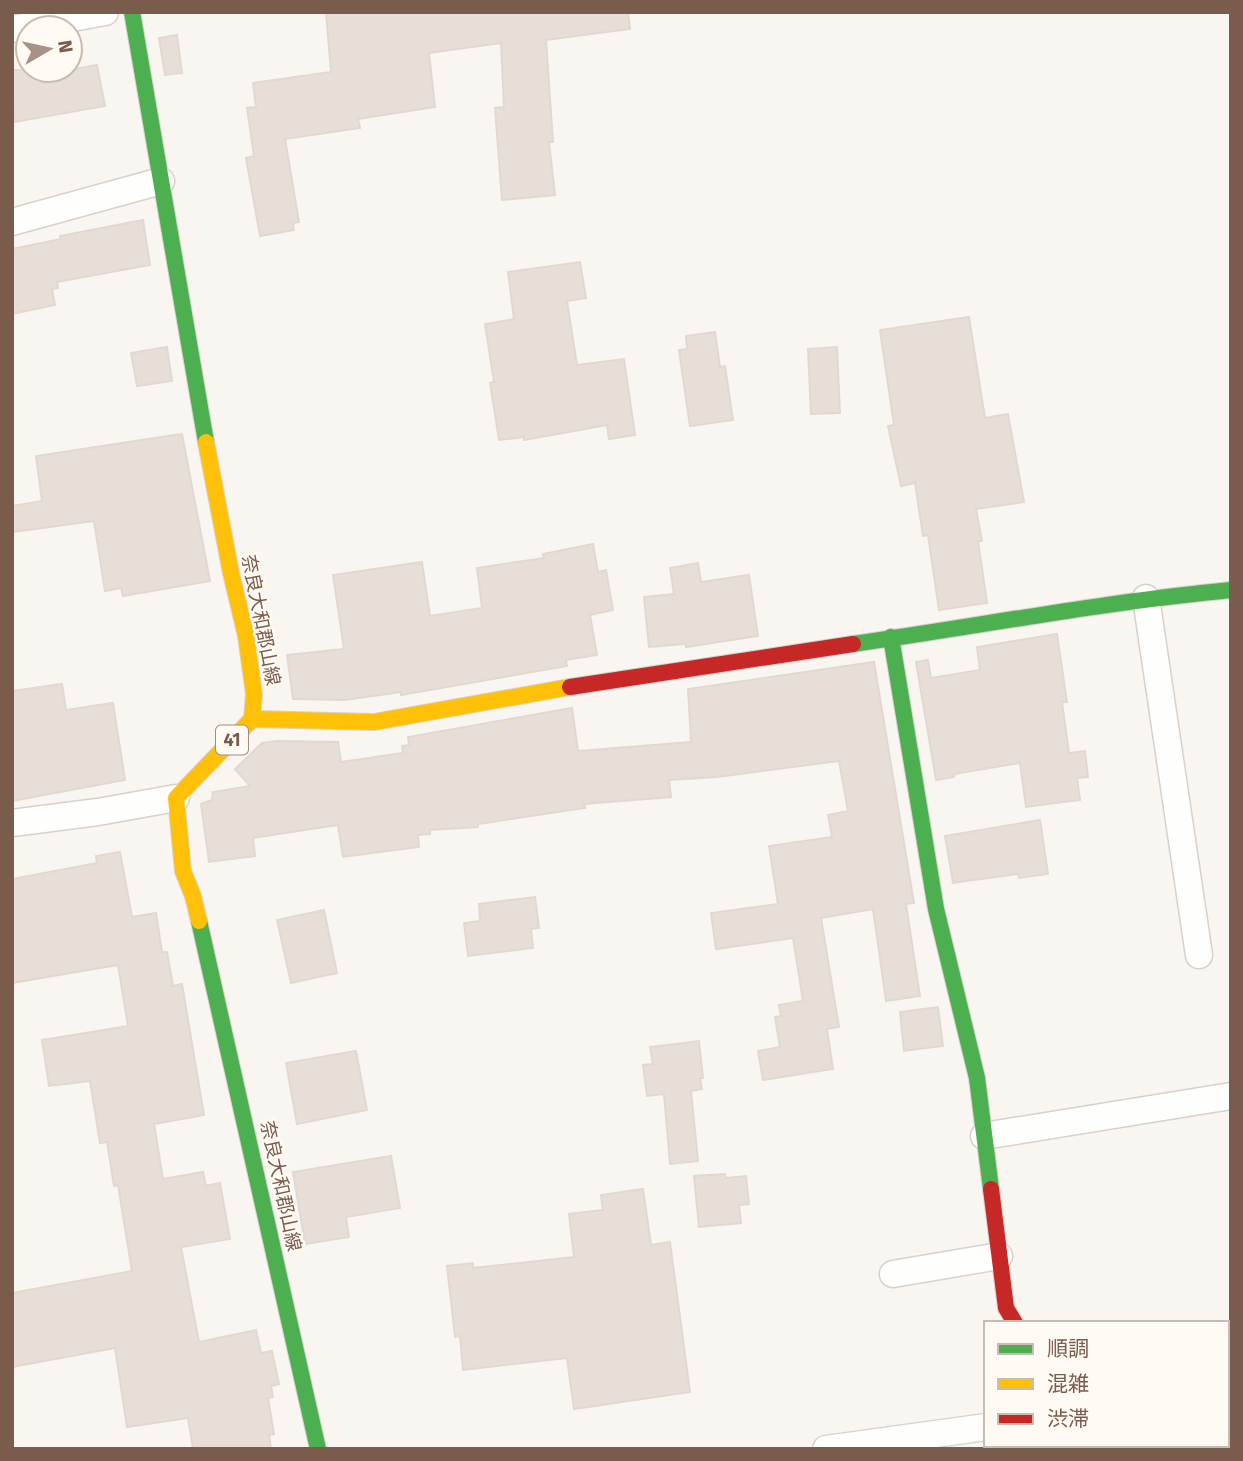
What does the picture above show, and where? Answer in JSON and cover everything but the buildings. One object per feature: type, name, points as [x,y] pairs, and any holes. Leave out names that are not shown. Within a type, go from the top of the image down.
[{"type":"street","points":[[12,29],[105,12]]},
{"type":"street","name":"奈良大和郡山線","points":[[132,12],[207,446],[246,636],[254,695],[252,719]]},
{"type":"street","points":[[12,222],[161,181]]},
{"type":"street","points":[[252,719],[374,722],[451,706],[891,637],[1005,622],[1146,598],[1231,590]]},
{"type":"street","points":[[1146,598],[1199,955]]},
{"type":"street","points":[[891,637],[936,909],[977,1078],[1006,1308],[1014,1321]]},
{"type":"street","name":"41","points":[[176,798],[252,719]]},
{"type":"street","points":[[12,823],[176,798]]},
{"type":"street","name":"奈良大和郡山線","points":[[176,798],[183,871],[194,896],[318,1449]]},
{"type":"street","points":[[984,1136],[1231,1096]]},
{"type":"street","points":[[893,1274],[999,1256]]},
{"type":"street","points":[[826,1449],[984,1427]]},
{"type":"traffic: fast","points":[[132,12],[206,442]]},
{"type":"traffic: fast","points":[[853,644],[1089,608],[1231,590]]},
{"type":"traffic: fast","points":[[891,637],[936,909],[977,1078],[991,1189]]},
{"type":"traffic: fast","points":[[199,921],[318,1449]]},
{"type":"traffic: slow","points":[[199,921],[183,871],[176,798],[252,719],[254,694],[246,636],[206,442]]},
{"type":"traffic: slow","points":[[252,719],[374,722],[570,687]]},
{"type":"traffic: jam","points":[[570,687],[853,644]]},
{"type":"traffic: jam","points":[[991,1189],[1006,1308],[1014,1321]]}]
